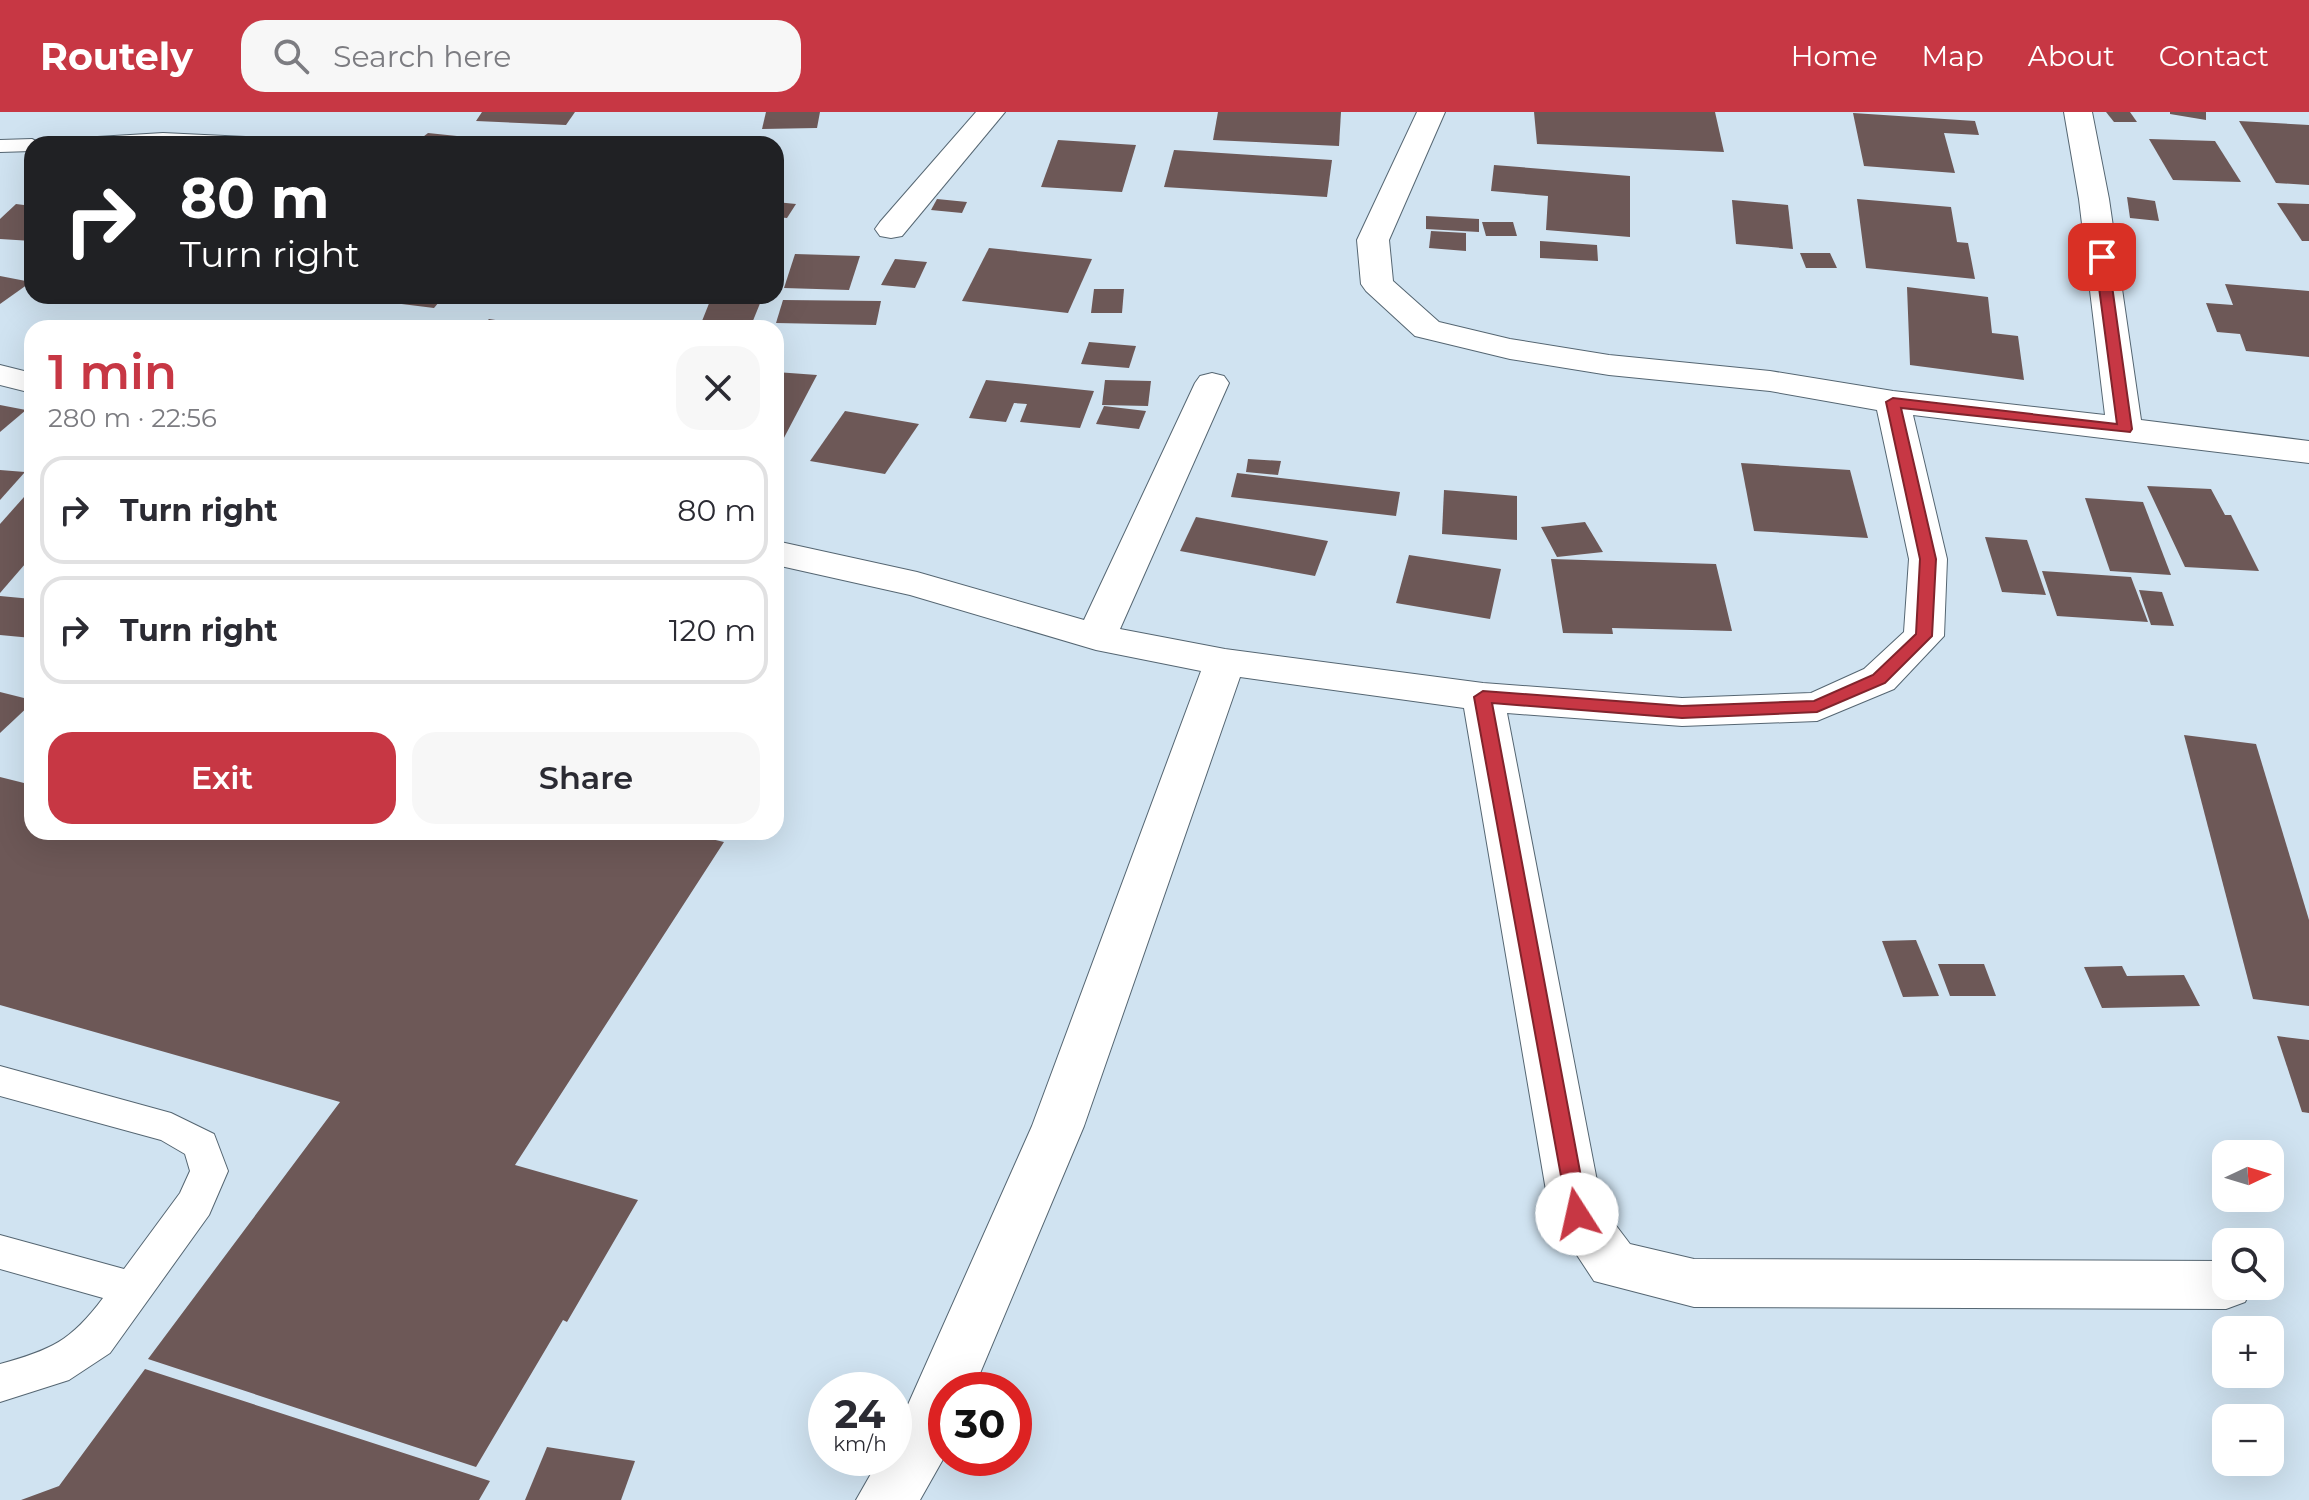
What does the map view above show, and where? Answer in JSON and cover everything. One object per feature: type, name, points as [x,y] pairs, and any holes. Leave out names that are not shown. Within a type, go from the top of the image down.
[{"type":"street","points":[[891,229],[991,112]]},
{"type":"street","points":[[1431,112],[1373,240],[1377,284],[1427,329],[1549,356],[1770,381],[1893,402],[2309,452]]},
{"type":"street","points":[[2078,112],[2094,199],[2125,429]]},
{"type":"street","points":[[0,375],[24,381]]},
{"type":"street","points":[[1096,637],[1212,383]]},
{"type":"street","points":[[784,555],[917,584],[1096,637],[1225,662],[1483,697],[1682,712],[1817,707],[1879,679],[1924,636],[1928,559],[1893,402]]},
{"type":"street","points":[[886,1500],[919,1449],[1058,1126],[1225,662]]},
{"type":"street","points":[[1483,697],[1577,1214],[1613,1264],[1694,1283],[2212,1285]]},
{"type":"lane","points":[[0,146],[24,145]]},
{"type":"lane","points":[[0,1081],[171,1128],[201,1145],[209,1171],[195,1203],[96,1340],[55,1367],[0,1383]]},
{"type":"lane","points":[[0,1252],[133,1289]]},
{"type":"building","points":[[482,112],[575,112],[566,125],[476,121]]},
{"type":"building","points":[[766,112],[820,112],[817,128],[762,129]]},
{"type":"building","points":[[1218,112],[1341,112],[1339,146],[1213,140]]},
{"type":"building","points":[[1534,112],[1715,112],[1724,152],[1537,144]]},
{"type":"building","points":[[2106,112],[2130,112],[2137,122],[2114,122]]},
{"type":"building","points":[[2206,112],[2206,120],[2170,114]]},
{"type":"building","points":[[1853,113],[1975,121],[1979,135],[1944,133],[1955,173],[1864,166]]},
{"type":"building","points":[[2239,121],[2309,125],[2309,185],[2276,183]]},
{"type":"building","points":[[428,133],[457,136],[424,136]]},
{"type":"building","points":[[2149,139],[2215,141],[2241,182],[2173,180]]},
{"type":"building","points":[[1058,140],[1136,145],[1122,192],[1041,187]]},
{"type":"building","points":[[1174,150],[1332,160],[1327,197],[1164,187]]},
{"type":"building","points":[[1494,165],[1630,176],[1630,237],[1546,230],[1548,196],[1491,191]]},
{"type":"building","points":[[2127,197],[2155,201],[2159,221],[2130,218]]},
{"type":"building","points":[[937,199],[967,202],[962,213],[931,210]]},
{"type":"building","points":[[1857,199],[1951,207],[1957,242],[1968,243],[1975,279],[1866,268]]},
{"type":"building","points":[[1732,200],[1788,205],[1793,249],[1736,244]]},
{"type":"building","points":[[784,203],[796,204],[787,218],[784,218]]},
{"type":"building","points":[[2277,203],[2309,204],[2309,241],[2302,241]]},
{"type":"building","points":[[16,204],[24,205],[24,240],[0,239],[0,219]]},
{"type":"building","points":[[1426,216],[1479,219],[1479,232],[1426,229]]},
{"type":"building","points":[[1482,222],[1513,222],[1517,236],[1486,236]]},
{"type":"building","points":[[1431,231],[1466,233],[1466,251],[1429,248]]},
{"type":"building","points":[[1540,241],[1597,245],[1598,261],[1540,258]]},
{"type":"building","points":[[989,248],[1092,259],[1068,313],[962,301]]},
{"type":"building","points":[[1800,253],[1830,253],[1837,268],[1806,268]]},
{"type":"building","points":[[795,254],[860,256],[849,290],[784,288]]},
{"type":"building","points":[[895,259],[927,262],[915,288],[881,285]]},
{"type":"building","points":[[0,276],[24,281],[24,287],[0,304]]},
{"type":"building","points":[[2225,284],[2309,291],[2309,357],[2246,351],[2240,334],[2217,332],[2206,303],[2233,305]]},
{"type":"building","points":[[1907,287],[1988,297],[1992,333],[2018,336],[2024,380],[1910,365]]},
{"type":"building","points":[[1094,289],[1124,289],[1122,313],[1091,313]]},
{"type":"building","points":[[784,300],[881,301],[876,325],[784,323],[784,320],[777,320]]},
{"type":"building","points":[[402,304],[437,304],[434,308]]},
{"type":"building","points":[[709,304],[760,304],[753,320],[702,320]]},
{"type":"building","points":[[1089,342],[1136,346],[1129,368],[1081,364]]},
{"type":"building","points":[[784,373],[817,375],[784,438]]},
{"type":"building","points":[[986,380],[1094,391],[1080,428],[1020,422],[1027,404],[1014,403],[1006,422],[969,418]]},
{"type":"building","points":[[1105,380],[1151,381],[1148,406],[1102,405]]},
{"type":"building","points":[[0,405],[24,410],[24,412],[0,432]]},
{"type":"building","points":[[1104,406],[1146,411],[1139,429],[1096,424]]},
{"type":"building","points":[[845,411],[919,424],[885,474],[810,461]]},
{"type":"building","points":[[1248,459],[1281,461],[1278,475],[1246,472]]},
{"type":"building","points":[[1741,463],[1850,470],[1868,538],[1754,531]]},
{"type":"building","points":[[0,470],[24,472],[24,473],[0,500]]},
{"type":"building","points":[[1237,473],[1400,492],[1396,516],[1231,497]]},
{"type":"building","points":[[2147,486],[2211,489],[2225,515],[2231,515],[2259,571],[2185,567]]},
{"type":"building","points":[[1444,490],[1517,496],[1517,540],[1442,534]]},
{"type":"building","points":[[24,497],[24,565],[0,593],[0,524]]},
{"type":"building","points":[[2085,498],[2143,502],[2171,575],[2110,571]]},
{"type":"building","points":[[1196,517],[1328,541],[1315,576],[1180,551]]},
{"type":"building","points":[[1585,522],[1603,552],[1557,557],[1541,527]]},
{"type":"building","points":[[1985,537],[2027,540],[2046,595],[2002,592]]},
{"type":"building","points":[[1409,555],[1501,569],[1490,619],[1396,603]]},
{"type":"building","points":[[1551,559],[1716,564],[1732,631],[1612,628],[1613,634],[1563,633]]},
{"type":"building","points":[[2042,571],[2131,577],[2148,622],[2057,616]]},
{"type":"building","points":[[2139,590],[2162,592],[2174,626],[2151,625]]},
{"type":"building","points":[[0,596],[24,598],[24,637],[0,635]]},
{"type":"building","points":[[0,692],[24,698],[24,710],[0,733]]},
{"type":"building","points":[[2184,735],[2256,744],[2309,920],[2309,1006],[2253,999]]},
{"type":"building","points":[[0,777],[24,783],[24,840],[724,842],[515,1165],[638,1200],[567,1322],[563,1320],[476,1467],[148,1359],[340,1102],[0,1005]]},
{"type":"building","points":[[1916,940],[1939,996],[1903,997],[1882,941]]},
{"type":"building","points":[[1938,964],[1984,964],[1996,996],[1950,996]]},
{"type":"building","points":[[2122,966],[2127,976],[2184,975],[2200,1006],[2102,1008],[2084,967]]},
{"type":"building","points":[[2277,1036],[2309,1040],[2309,1113],[2302,1112]]},
{"type":"building","points":[[145,1369],[490,1481],[479,1500],[21,1500],[59,1486]]},
{"type":"building","points":[[547,1447],[635,1461],[621,1500],[525,1500]]},
{"type":"route","points":[[1577,1214],[1483,697],[1682,712],[1817,707],[1879,679],[1924,636],[1928,559],[1910,466],[1893,402],[2125,429],[2102,257]]}]
